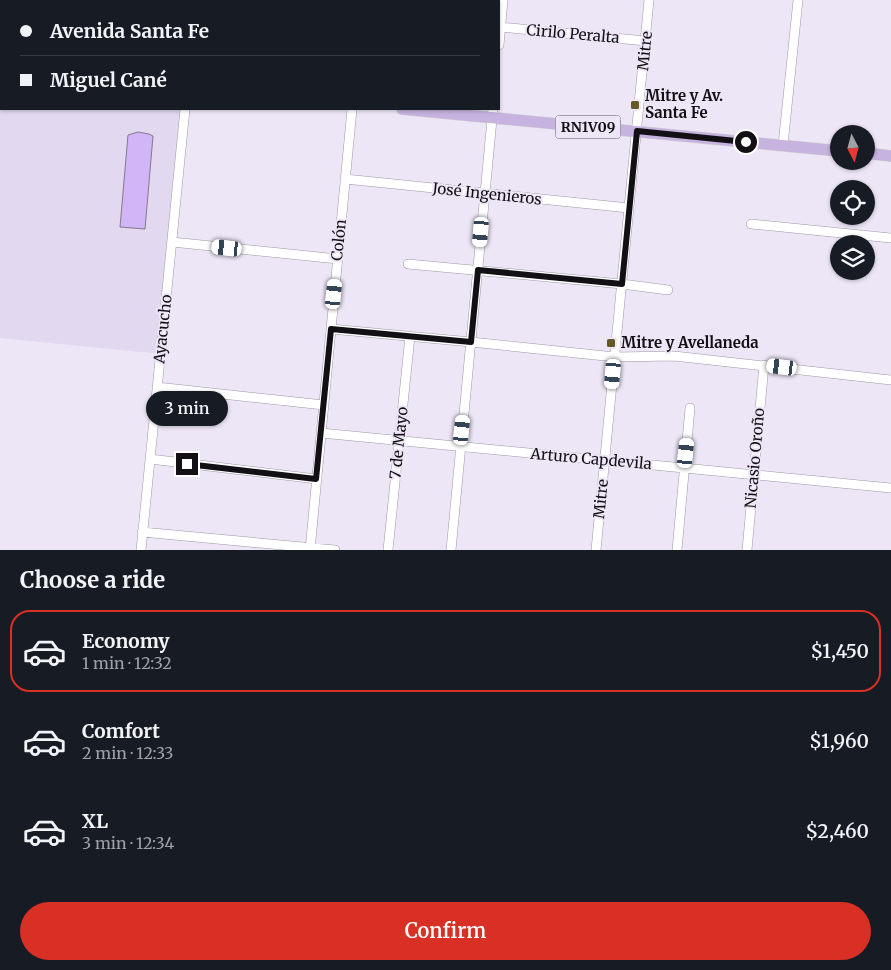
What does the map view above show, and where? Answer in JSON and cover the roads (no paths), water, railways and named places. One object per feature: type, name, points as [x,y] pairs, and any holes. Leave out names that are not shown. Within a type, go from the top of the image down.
[{"type":"main road","name":"RN1V09","points":[[424,110],[492,113],[637,131],[830,150]]},
{"type":"main road","points":[[875,154],[891,156]]},
{"type":"street","points":[[500,27],[503,0]]},
{"type":"street","name":"Mitre","points":[[596,550],[650,0]]},
{"type":"street","points":[[783,145],[798,0]]},
{"type":"street","name":"Cirilo Peralta","points":[[500,27],[646,41]]},
{"type":"street","name":"Ayacucho","points":[[141,550],[185,110]]},
{"type":"street","name":"Colón","points":[[310,549],[352,110]]},
{"type":"street","points":[[451,550],[492,113]]},
{"type":"street","name":"José Ingenieros","points":[[345,179],[629,208]]},
{"type":"street","points":[[751,224],[891,238]]},
{"type":"street","points":[[172,242],[338,259]]},
{"type":"street","points":[[408,264],[668,290]]},
{"type":"street","points":[[331,329],[615,357],[674,356],[891,380]]},
{"type":"street","name":"7 de Mayo","points":[[388,550],[410,336]]},
{"type":"street","name":"Nicasio Oroño","points":[[747,550],[764,365]]},
{"type":"street","points":[[157,386],[324,405]]},
{"type":"street","points":[[677,550],[690,408]]},
{"type":"street","name":"Arturo Capdevila","points":[[321,433],[891,488]]},
{"type":"street","points":[[150,460],[316,479]]},
{"type":"street","points":[[142,532],[335,550]]},
{"type":"place","name":"Mitre y Av. Santa Fe","points":[[635,105]]},
{"type":"place","name":"Mitre y Avellaneda","points":[[611,343]]}]
